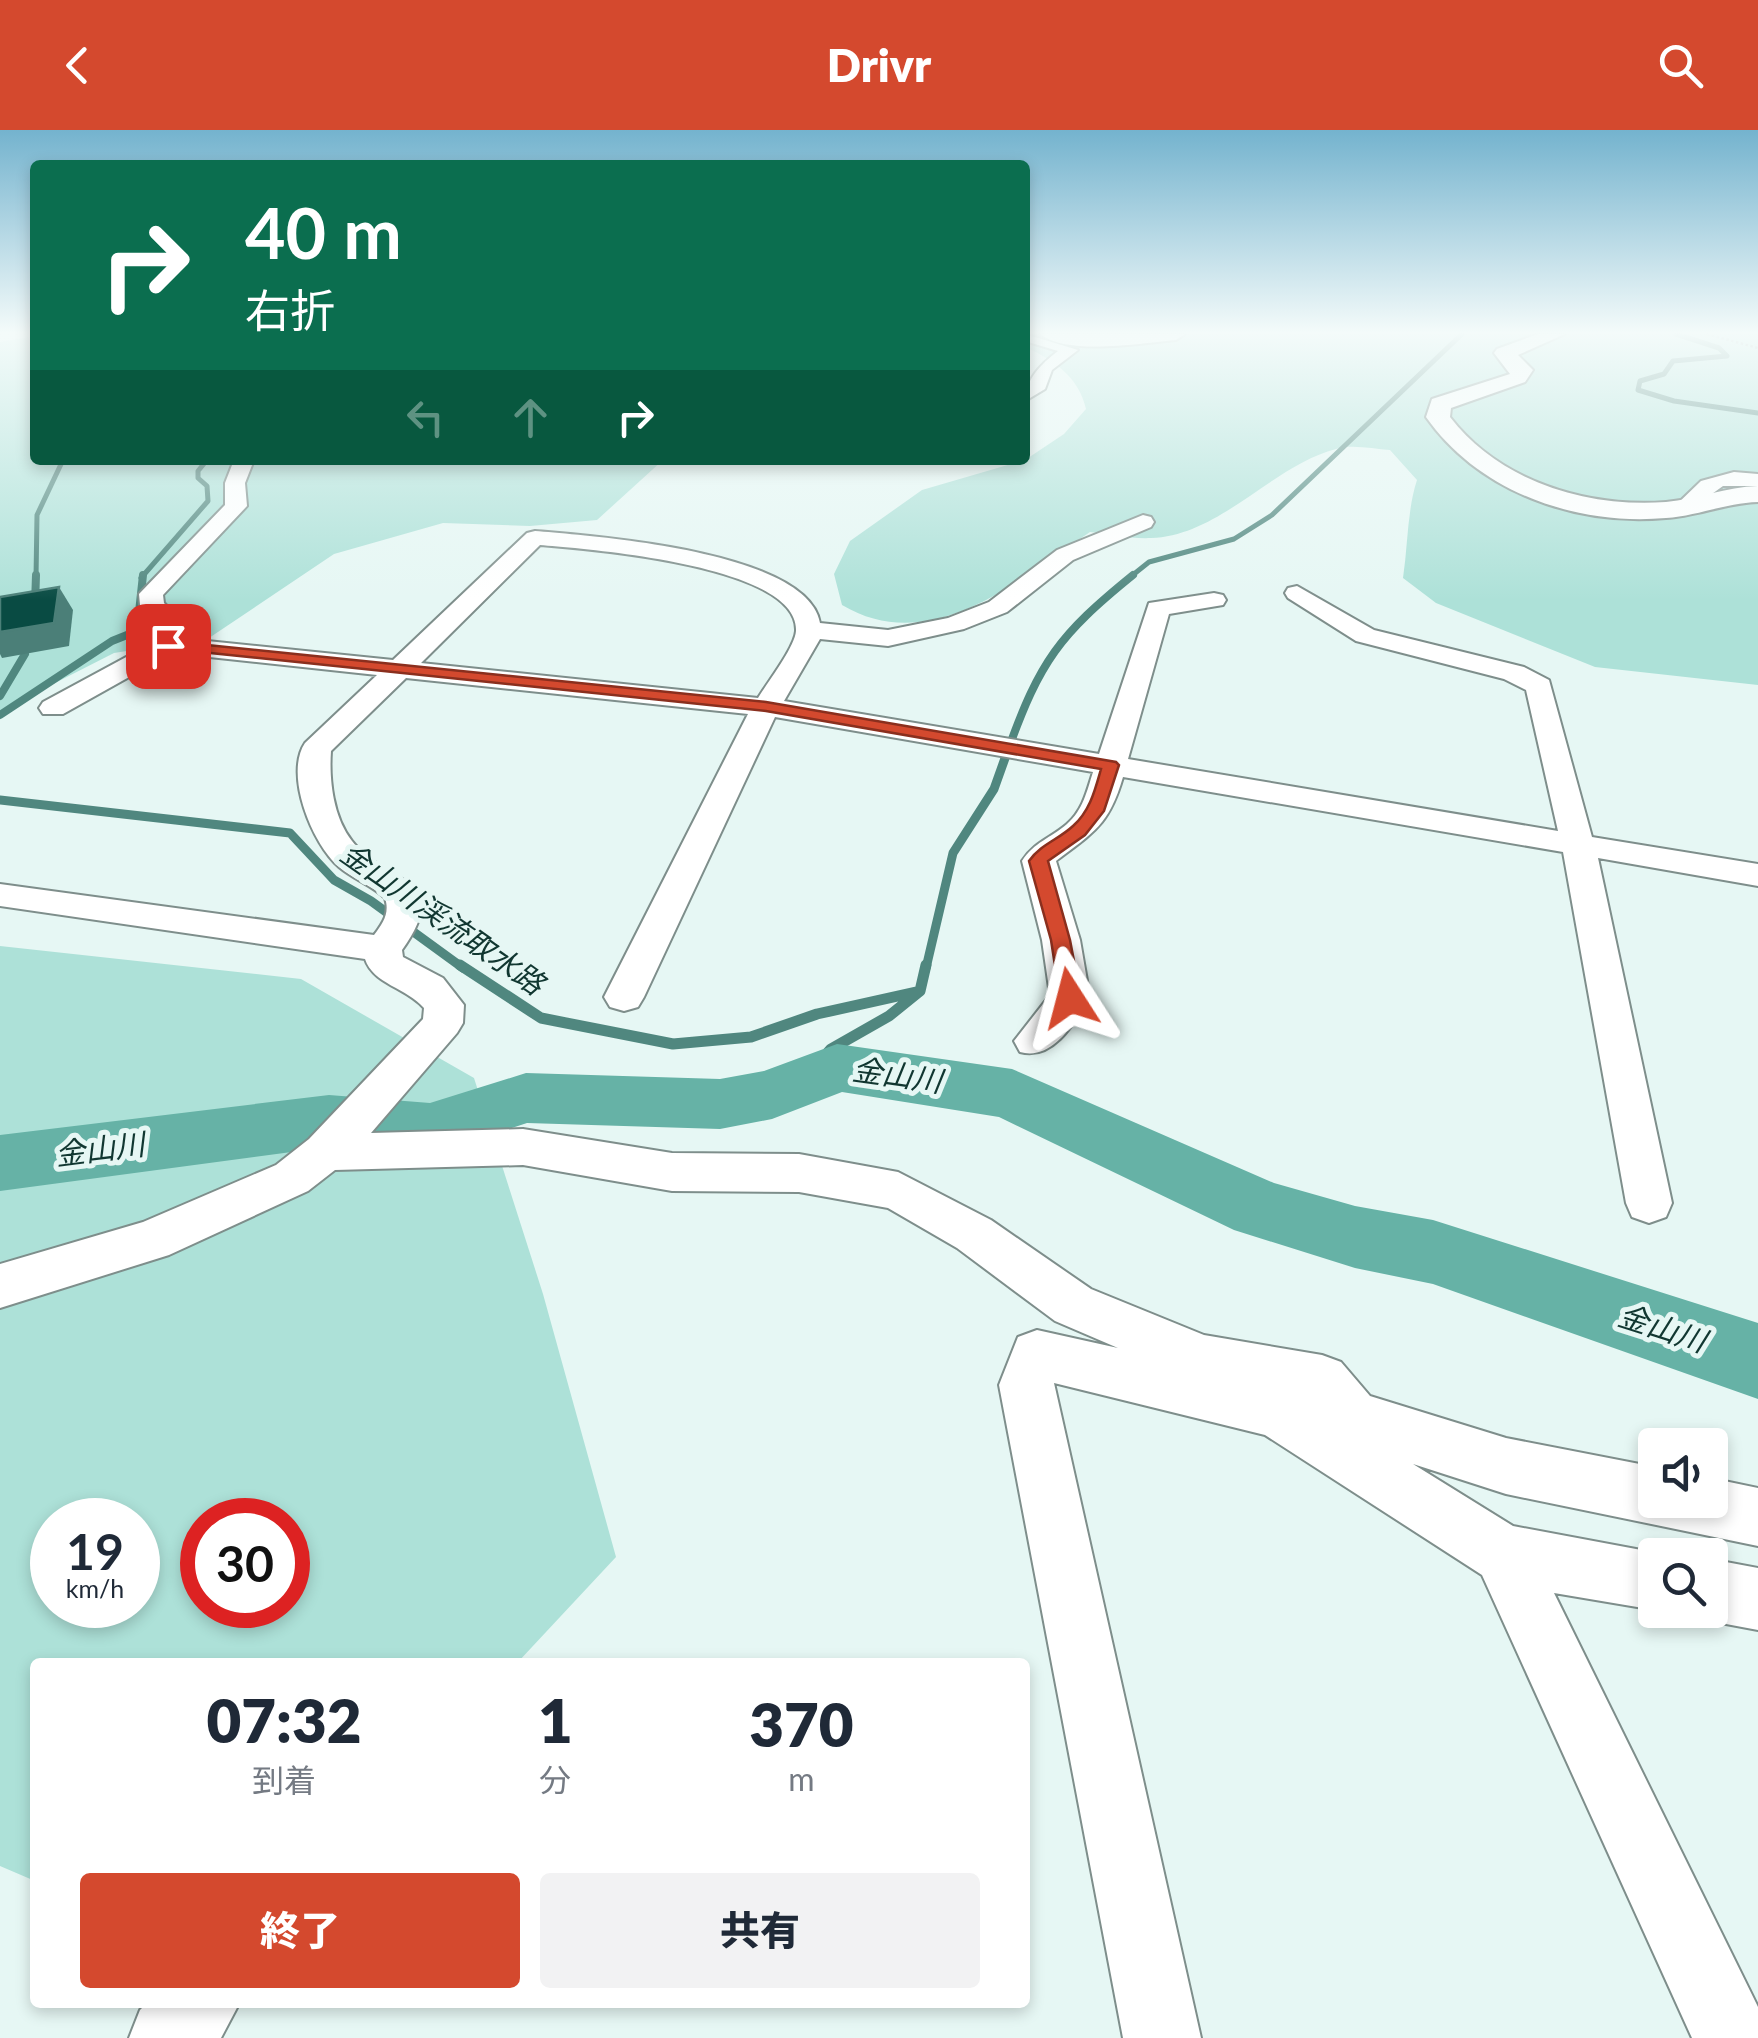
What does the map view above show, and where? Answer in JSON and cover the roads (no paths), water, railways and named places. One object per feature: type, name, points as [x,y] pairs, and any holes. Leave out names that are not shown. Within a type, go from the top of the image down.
[{"type":"street","points":[[1441,423],[1482,465],[1542,493],[1626,510],[1684,508],[1715,497],[1758,494]]},
{"type":"street","points":[[168,646],[165,639],[169,622],[152,605],[151,594],[236,506],[240,465]]},
{"type":"street","points":[[1684,508],[1700,487],[1714,480],[1758,480]]},
{"type":"street","points":[[808,630],[888,638],[955,624],[998,607],[1065,555],[1143,522]]},
{"type":"street","points":[[0,1286],[152,1240],[292,1178],[325,1152],[407,1067],[443,1023],[444,1005],[429,988],[384,964],[383,949],[404,919],[405,904],[398,889],[347,857],[330,831],[312,777],[316,749],[534,538],[676,552],[726,566],[784,592],[806,614],[808,630],[766,707],[624,997]]},
{"type":"street","points":[[1298,593],[1365,636],[1514,673],[1539,686],[1593,907],[1649,1203]]},
{"type":"street","points":[[1034,1041],[1070,998],[1060,940],[1038,861],[1079,831],[1098,808],[1158,608],[1214,600]]},
{"type":"street","points":[[53,708],[168,646],[397,668],[766,707],[1758,875]]},
{"type":"street","points":[[0,896],[383,949]]},
{"type":"street","points":[[325,1152],[523,1147],[672,1172],[799,1173],[898,1191],[974,1234],[1073,1305],[1204,1359],[1322,1380],[1353,1418]]},
{"type":"street","points":[[1162,2038],[1026,1385],[1038,1354],[1277,1411],[1353,1418],[1506,1466],[1638,1493]]},
{"type":"street","points":[[1277,1411],[1503,1554],[1638,1577]]},
{"type":"street","points":[[1728,1511],[1758,1517]]},
{"type":"street","points":[[1503,1554],[1732,2038]]},
{"type":"street","points":[[1728,1593],[1758,1599]]},
{"type":"street","points":[[168,2038],[196,2008]]},
{"type":"waterway","points":[[1129,578],[1149,562],[1234,539],[1272,515],[1369,423]]},
{"type":"waterway","points":[[36,578],[37,515],[61,465]]},
{"type":"waterway","points":[[143,576],[208,501],[207,486],[198,478],[203,465]]},
{"type":"waterway","points":[[35,605],[36,575]]},
{"type":"waterway","points":[[1008,750],[1042,671],[1055,652],[1087,615],[1133,575]]},
{"type":"waterway","points":[[0,715],[112,641],[137,631],[143,576]]},
{"type":"waterway","points":[[0,696],[25,654]]},
{"type":"waterway","points":[[926,968],[953,853],[994,789],[1009,747]]},
{"type":"waterway","name":"金山川渓流取水路","points":[[0,800],[290,833],[334,880],[371,901],[463,968]]},
{"type":"waterway","name":"金山川渓流取水路","points":[[460,965],[541,1018],[673,1044],[751,1037],[817,1014],[916,992]]},
{"type":"waterway","points":[[802,1082],[831,1049],[889,1016],[920,991],[926,965]]},
{"type":"waterway","name":"金山川","points":[[0,1163],[329,1121],[430,1129],[526,1098],[720,1104],[772,1094],[837,1068],[1012,1094],[1259,1209],[1355,1237],[1433,1252],[1758,1361]]}]
